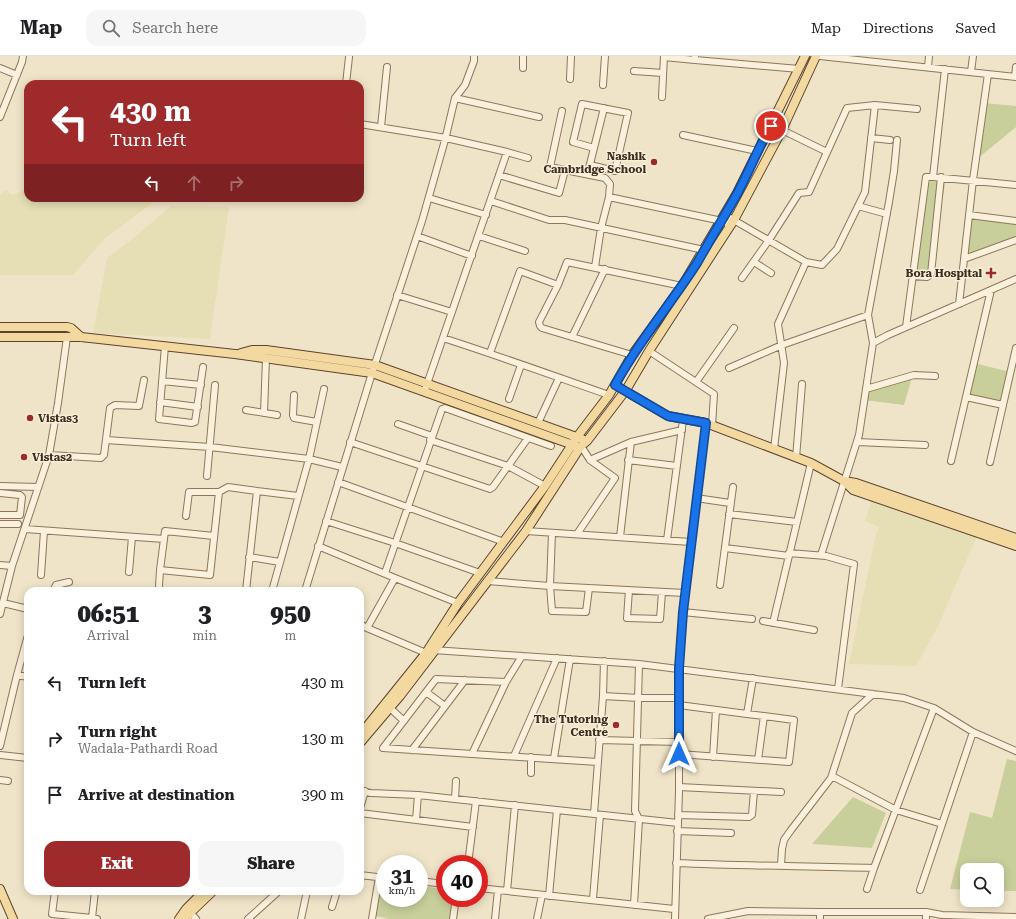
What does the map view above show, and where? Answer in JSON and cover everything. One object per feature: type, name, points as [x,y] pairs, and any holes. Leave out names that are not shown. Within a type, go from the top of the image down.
[{"type":"main road","points":[[364,738],[390,708],[430,651],[458,603],[545,486],[572,445],[609,395],[632,355],[682,286],[737,193],[805,56]]},
{"type":"main road","points":[[364,730],[487,581],[526,531],[584,444],[626,390],[649,351],[732,222],[782,130],[816,56]]},
{"type":"main road","points":[[0,327],[67,327],[71,328],[81,337]]},
{"type":"main road","points":[[0,337],[81,337],[235,354],[372,373],[572,445],[584,444]]},
{"type":"main road","points":[[235,354],[252,350],[266,350],[375,365],[578,437],[584,444]]},
{"type":"main road","points":[[615,385],[626,390],[668,416],[709,425],[811,463],[844,482],[853,490],[1016,546]]},
{"type":"main road","points":[[844,482],[856,483],[1016,538]]},
{"type":"main road","points":[[0,889],[13,919]]},
{"type":"main road","points":[[190,915],[194,901],[200,895]]},
{"type":"main road","points":[[179,919],[190,915],[209,895]]},
{"type":"street","points":[[0,117],[23,56]]},
{"type":"street","points":[[306,587],[342,467],[429,198],[446,138],[455,98],[465,85],[474,61],[474,56]]},
{"type":"street","points":[[523,56],[523,68]]},
{"type":"street","points":[[570,79],[571,56]]},
{"type":"street","points":[[603,85],[605,56]]},
{"type":"street","points":[[820,56],[1016,77],[1016,68]]},
{"type":"street","points":[[928,67],[929,56]]},
{"type":"street","points":[[971,72],[973,56]]},
{"type":"street","points":[[662,97],[664,57],[695,58],[799,69]]},
{"type":"street","points":[[346,80],[348,58]]},
{"type":"street","points":[[381,127],[386,67]]},
{"type":"street","points":[[0,68],[17,75]]},
{"type":"street","points":[[933,177],[945,69]]},
{"type":"street","points":[[634,71],[663,73]]},
{"type":"street","points":[[959,304],[973,180],[988,74]]},
{"type":"street","points":[[455,98],[539,116]]},
{"type":"street","points":[[590,165],[615,171],[628,113],[582,104],[573,142],[594,148]]},
{"type":"street","points":[[609,197],[723,218],[769,240],[806,262],[822,265],[837,249],[865,192],[875,105]]},
{"type":"street","points":[[742,278],[769,240],[798,193],[809,192],[847,108],[875,105],[917,109]]},
{"type":"street","points":[[588,175],[604,108]]},
{"type":"street","points":[[562,111],[550,167],[605,178],[610,184],[609,197],[601,228],[595,267]]},
{"type":"street","points":[[364,125],[446,138],[528,158]]},
{"type":"street","points":[[782,130],[827,152]]},
{"type":"street","points":[[683,135],[757,151]]},
{"type":"street","points":[[821,555],[859,435],[873,343],[868,315],[894,170],[893,140],[871,138]]},
{"type":"street","points":[[424,392],[507,152]]},
{"type":"street","points":[[500,175],[559,193],[565,170]]},
{"type":"street","points":[[906,327],[926,177],[941,177],[1016,185]]},
{"type":"street","points":[[913,276],[927,278],[931,274],[941,177]]},
{"type":"street","points":[[429,198],[486,215]]},
{"type":"street","points":[[491,201],[549,220],[565,220],[704,250]]},
{"type":"street","points":[[858,206],[886,214]]},
{"type":"street","points":[[969,215],[1016,220]]},
{"type":"street","points":[[417,236],[472,256]]},
{"type":"street","points":[[479,236],[525,251]]},
{"type":"street","points":[[964,259],[1016,240]]},
{"type":"street","points":[[632,355],[542,328],[540,326],[540,322],[558,285],[567,262],[682,286]]},
{"type":"street","points":[[754,262],[771,273]]},
{"type":"street","points":[[774,450],[784,363],[778,324],[806,262]]},
{"type":"street","points":[[572,337],[605,269]]},
{"type":"street","points":[[490,353],[520,271],[558,285]]},
{"type":"street","points":[[873,343],[1016,279]]},
{"type":"street","points":[[951,461],[990,290]]},
{"type":"street","points":[[397,295],[452,312]]},
{"type":"street","points":[[729,368],[782,345],[868,315]]},
{"type":"street","points":[[696,382],[734,328]]},
{"type":"street","points":[[0,614],[12,566],[49,455],[67,337]]},
{"type":"street","points":[[443,338],[609,395]]},
{"type":"street","points":[[165,346],[158,416],[160,420],[194,423],[196,421],[203,367]]},
{"type":"street","points":[[990,462],[1016,348]]},
{"type":"street","points":[[649,351],[714,394],[696,498],[683,612],[679,668],[678,823],[674,909],[675,919]]},
{"type":"street","points":[[264,413],[266,358]]},
{"type":"street","points":[[509,399],[521,365]]},
{"type":"street","points":[[866,389],[914,375],[935,376]]},
{"type":"street","points":[[538,423],[559,378]]},
{"type":"street","points":[[49,455],[100,459],[104,455],[111,406],[139,406],[144,380]]},
{"type":"street","points":[[162,381],[200,385]]},
{"type":"street","points":[[796,458],[802,384]]},
{"type":"street","points":[[207,476],[215,385]]},
{"type":"street","points":[[273,587],[309,459],[324,389]]},
{"type":"street","points":[[294,395],[292,415],[294,418],[317,422]]},
{"type":"street","points":[[966,397],[1003,405]]},
{"type":"street","points":[[160,402],[198,407]]},
{"type":"street","points":[[384,573],[441,410],[443,408],[551,446]]},
{"type":"street","points":[[246,410],[277,414]]},
{"type":"street","points":[[668,540],[683,420]]},
{"type":"street","points":[[398,424],[431,438],[508,466],[545,486]]},
{"type":"street","points":[[590,460],[631,442],[682,430]]},
{"type":"street","points":[[350,442],[490,488],[528,438]]},
{"type":"street","points":[[106,440],[210,447],[309,459],[342,467]]},
{"type":"street","points":[[620,537],[631,442]]},
{"type":"street","points":[[857,442],[925,445]]},
{"type":"street","points":[[584,444],[590,460],[626,484]]},
{"type":"street","points":[[628,460],[677,466]]},
{"type":"street","points":[[773,623],[811,463]]},
{"type":"street","points":[[577,534],[615,478]]},
{"type":"street","points":[[338,482],[504,542]]},
{"type":"street","points":[[0,486],[38,487]]},
{"type":"street","points":[[186,516],[189,492],[219,492],[228,487],[298,496]]},
{"type":"street","points":[[720,585],[733,487]]},
{"type":"street","points":[[246,587],[257,491]]},
{"type":"street","points":[[160,570],[210,576],[219,492]]},
{"type":"street","points":[[0,494],[20,495],[22,497],[20,515],[0,515]]},
{"type":"street","points":[[696,498],[730,503]]},
{"type":"street","points":[[729,514],[797,522]]},
{"type":"street","points":[[326,521],[395,543],[480,573]]},
{"type":"street","points":[[0,524],[18,524]]},
{"type":"street","points":[[25,529],[164,539]]},
{"type":"street","points":[[41,575],[44,530]]},
{"type":"street","points":[[159,586],[166,531],[214,536]]},
{"type":"street","points":[[526,531],[691,542]]},
{"type":"street","points":[[552,533],[550,586],[552,611],[586,612],[588,588]]},
{"type":"street","points":[[129,572],[132,537]]},
{"type":"street","points":[[318,546],[458,603]]},
{"type":"street","points":[[724,548],[789,555],[821,555],[854,564],[838,689]]},
{"type":"street","points":[[249,557],[280,562]]},
{"type":"street","points":[[0,565],[12,566]]},
{"type":"street","points":[[367,628],[395,578]]},
{"type":"street","points":[[487,581],[685,593]]},
{"type":"street","points":[[55,587],[56,585],[69,582]]},
{"type":"street","points":[[629,590],[627,618],[660,619],[662,592]]},
{"type":"street","points":[[3,603],[24,608]]},
{"type":"street","points":[[683,612],[752,619]]},
{"type":"street","points":[[763,621],[814,630]]},
{"type":"street","points":[[364,626],[430,651],[640,664],[904,698],[934,708],[973,732],[1016,751]]},
{"type":"street","points":[[0,746],[17,675],[24,654]]},
{"type":"street","points":[[472,754],[506,682],[522,656]]},
{"type":"street","points":[[514,756],[557,658]]},
{"type":"street","points":[[554,758],[570,659]]},
{"type":"street","points":[[593,900],[599,740],[603,696],[604,661]]},
{"type":"street","points":[[634,904],[639,819],[635,811],[640,664]]},
{"type":"street","points":[[17,675],[24,676]]},
{"type":"street","points":[[747,714],[753,678]]},
{"type":"street","points":[[506,682],[436,679],[383,748],[598,762]]},
{"type":"street","points":[[412,750],[465,680]]},
{"type":"street","points":[[426,692],[445,706]]},
{"type":"street","points":[[781,865],[784,840],[832,776],[852,713],[873,694]]},
{"type":"street","points":[[603,696],[679,698]]},
{"type":"street","points":[[679,705],[794,720],[789,762],[679,754]]},
{"type":"street","points":[[390,708],[404,721]]},
{"type":"street","points":[[867,890],[934,708]]},
{"type":"street","points":[[713,757],[716,710]]},
{"type":"street","points":[[758,760],[764,716]]},
{"type":"street","points":[[920,890],[973,732]]},
{"type":"street","points":[[599,740],[679,742]]},
{"type":"street","points":[[0,755],[24,758]]},
{"type":"street","points":[[531,757],[531,773]]},
{"type":"street","points":[[832,776],[896,810],[942,824]]},
{"type":"street","points":[[0,780],[8,781]]},
{"type":"street","points":[[455,799],[456,781]]},
{"type":"street","points":[[678,787],[781,792]]},
{"type":"street","points":[[678,815],[749,817],[752,815],[754,790]]},
{"type":"street","points":[[364,791],[418,795],[678,823]]},
{"type":"street","points":[[416,820],[418,795]]},
{"type":"street","points":[[469,855],[476,801]]},
{"type":"street","points":[[507,891],[515,806]]},
{"type":"street","points":[[549,896],[557,810]]},
{"type":"street","points":[[364,814],[473,827]]},
{"type":"street","points":[[677,831],[731,833]]},
{"type":"street","points":[[676,863],[735,866],[781,865],[874,868]]},
{"type":"street","points":[[364,875],[376,876]]},
{"type":"street","points":[[488,889],[674,909]]},
{"type":"street","points":[[495,919],[498,890]]},
{"type":"street","points":[[54,895],[52,914],[94,918],[95,895]]},
{"type":"street","points":[[194,901],[196,895]]},
{"type":"street","points":[[248,919],[275,895]]},
{"type":"street","points":[[301,919],[306,895]]},
{"type":"street","points":[[332,906],[336,895]]},
{"type":"street","points":[[537,919],[542,895]]},
{"type":"street","points":[[372,919],[376,902]]},
{"type":"street","points":[[453,919],[455,907]]},
{"type":"street","points":[[708,919],[748,910],[926,912],[942,915],[1016,917]]},
{"type":"street","points":[[856,919],[857,911]]},
{"type":"street","points":[[820,912],[820,919]]},
{"type":"street","points":[[926,912],[926,919]]},
{"type":"shaded area","points":[[6,190],[12,195],[24,190],[24,202],[154,202],[103,240],[73,275],[0,275],[0,195]]},
{"type":"shaded area","points":[[171,206],[229,207],[210,339],[93,333],[107,258],[130,241]]},
{"type":"shaded area","points":[[873,496],[977,536],[938,626],[916,666],[849,664],[876,534],[879,527],[865,521]]},
{"type":"green space","points":[[984,103],[1016,106],[1016,127],[976,160]]},
{"type":"green space","points":[[931,181],[941,182],[945,185],[938,222],[932,278],[915,277],[929,183]]},
{"type":"green space","points":[[969,215],[1016,221],[1016,240],[964,259]]},
{"type":"green space","points":[[974,363],[1010,372],[1003,405],[966,397]]},
{"type":"green space","points":[[913,374],[904,405],[864,400],[866,389]]},
{"type":"green space","points":[[1007,759],[1016,761],[1016,891],[1004,891],[1004,863],[960,863],[960,890],[950,889],[970,812],[992,818]]},
{"type":"green space","points":[[853,797],[886,813],[872,848],[812,844]]},
{"type":"green space","points":[[428,887],[436,888],[436,907],[453,907],[450,919],[389,919],[376,916],[377,907],[428,907]]},
{"type":"place","name":"Nashik Cambridge School","points":[[654,162]]},
{"type":"place","name":"Bora Hospital","points":[[991,273]]},
{"type":"place","name":"Vistas3","points":[[30,418]]},
{"type":"place","name":"Vistas2","points":[[24,457]]},
{"type":"place","name":"The Tutoring Centre","points":[[616,725]]},
{"type":"route","points":[[679,754],[679,668],[683,612],[706,423],[683,420],[668,416],[631,395],[626,390],[615,385],[632,355],[682,286],[709,242],[737,193],[771,126]]}]
